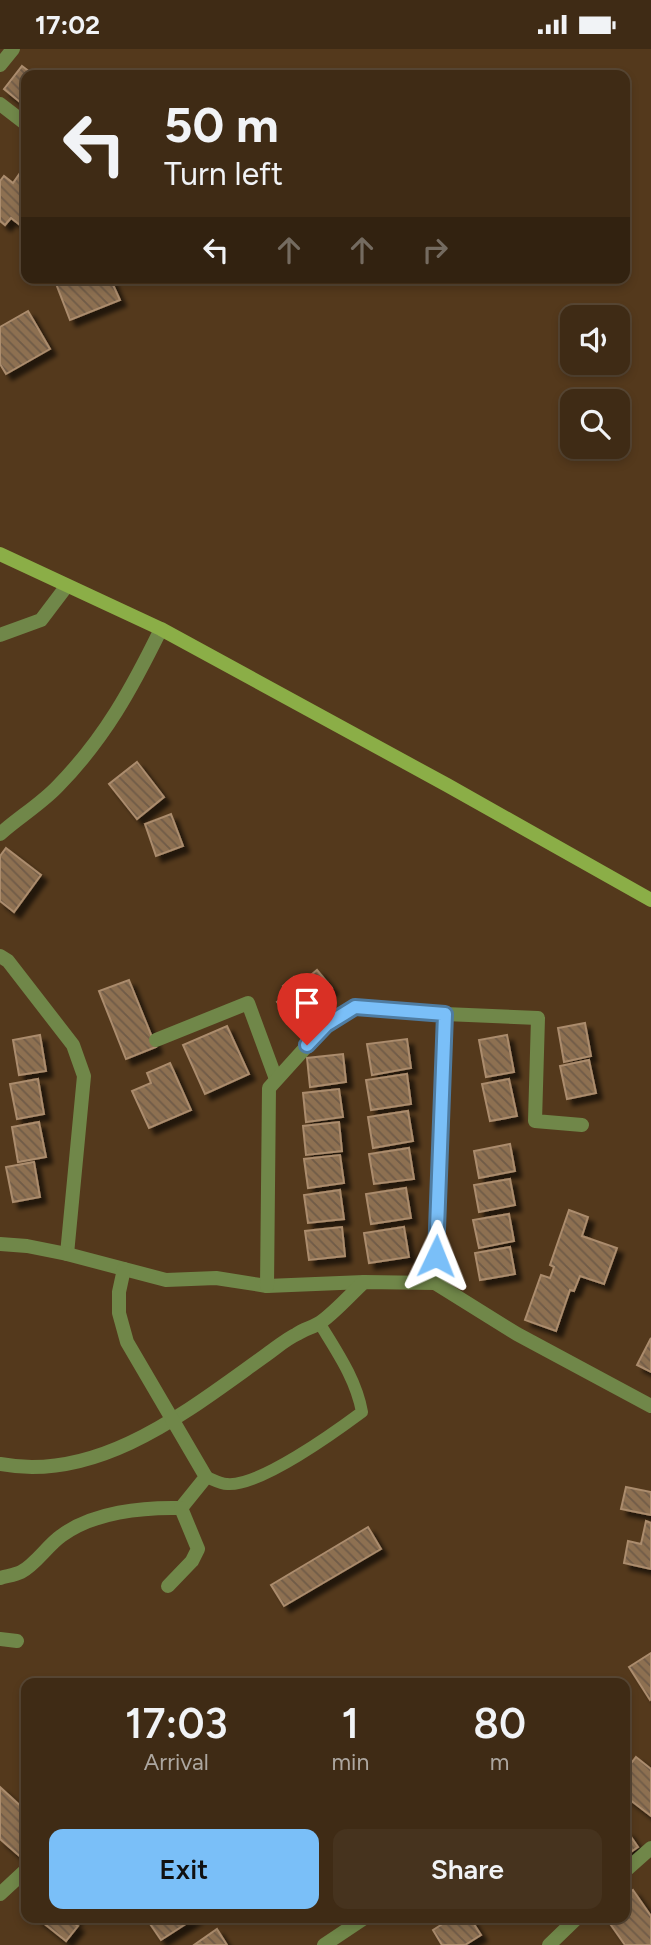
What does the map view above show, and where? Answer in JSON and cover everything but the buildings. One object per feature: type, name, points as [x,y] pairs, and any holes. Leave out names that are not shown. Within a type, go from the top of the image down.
[{"type":"street","points":[[0,65],[13,49]]},
{"type":"street","points":[[0,104],[21,120]]},
{"type":"street","points":[[0,554],[161,629],[651,900]]},
{"type":"street","points":[[0,635],[41,620],[66,587]]},
{"type":"street","points":[[0,834],[58,786],[100,738],[129,693],[161,629]]},
{"type":"street","points":[[0,956],[8,961],[73,1045],[84,1076],[67,1254]]},
{"type":"street","points":[[156,1040],[248,1003],[276,1079]]},
{"type":"street","points":[[267,1286],[269,1088],[326,1025],[355,1007],[538,1018],[535,1121],[582,1125]]},
{"type":"street","points":[[435,1283],[445,1014]]},
{"type":"street","points":[[0,1244],[67,1254],[166,1280],[216,1278],[267,1286],[364,1282],[435,1283],[517,1333],[651,1406]]},
{"type":"street","points":[[124,1269],[119,1292],[119,1313],[127,1342],[206,1477],[181,1508]]},
{"type":"street","points":[[0,1464],[16,1467],[65,1464],[140,1438],[173,1420],[295,1334],[320,1324],[364,1282]]},
{"type":"street","points":[[0,1578],[21,1572],[61,1535],[81,1524],[121,1513],[163,1507],[181,1508]]},
{"type":"street","points":[[169,1586],[192,1562],[198,1549],[181,1508]]},
{"type":"street","points":[[0,1639],[16,1641]]},
{"type":"street","points":[[630,1867],[651,1848]]},
{"type":"street","points":[[0,1894],[21,1875]]},
{"type":"street","points":[[324,1945],[357,1923]]},
{"type":"street","points":[[549,1945],[572,1923]]},
{"type":"lane","points":[[206,1477],[226,1485],[252,1481],[331,1435],[362,1412],[359,1395],[350,1375],[320,1324]]},
{"type":"route","points":[[307,1045],[326,1025],[355,1007],[445,1014],[436,1256]]}]
